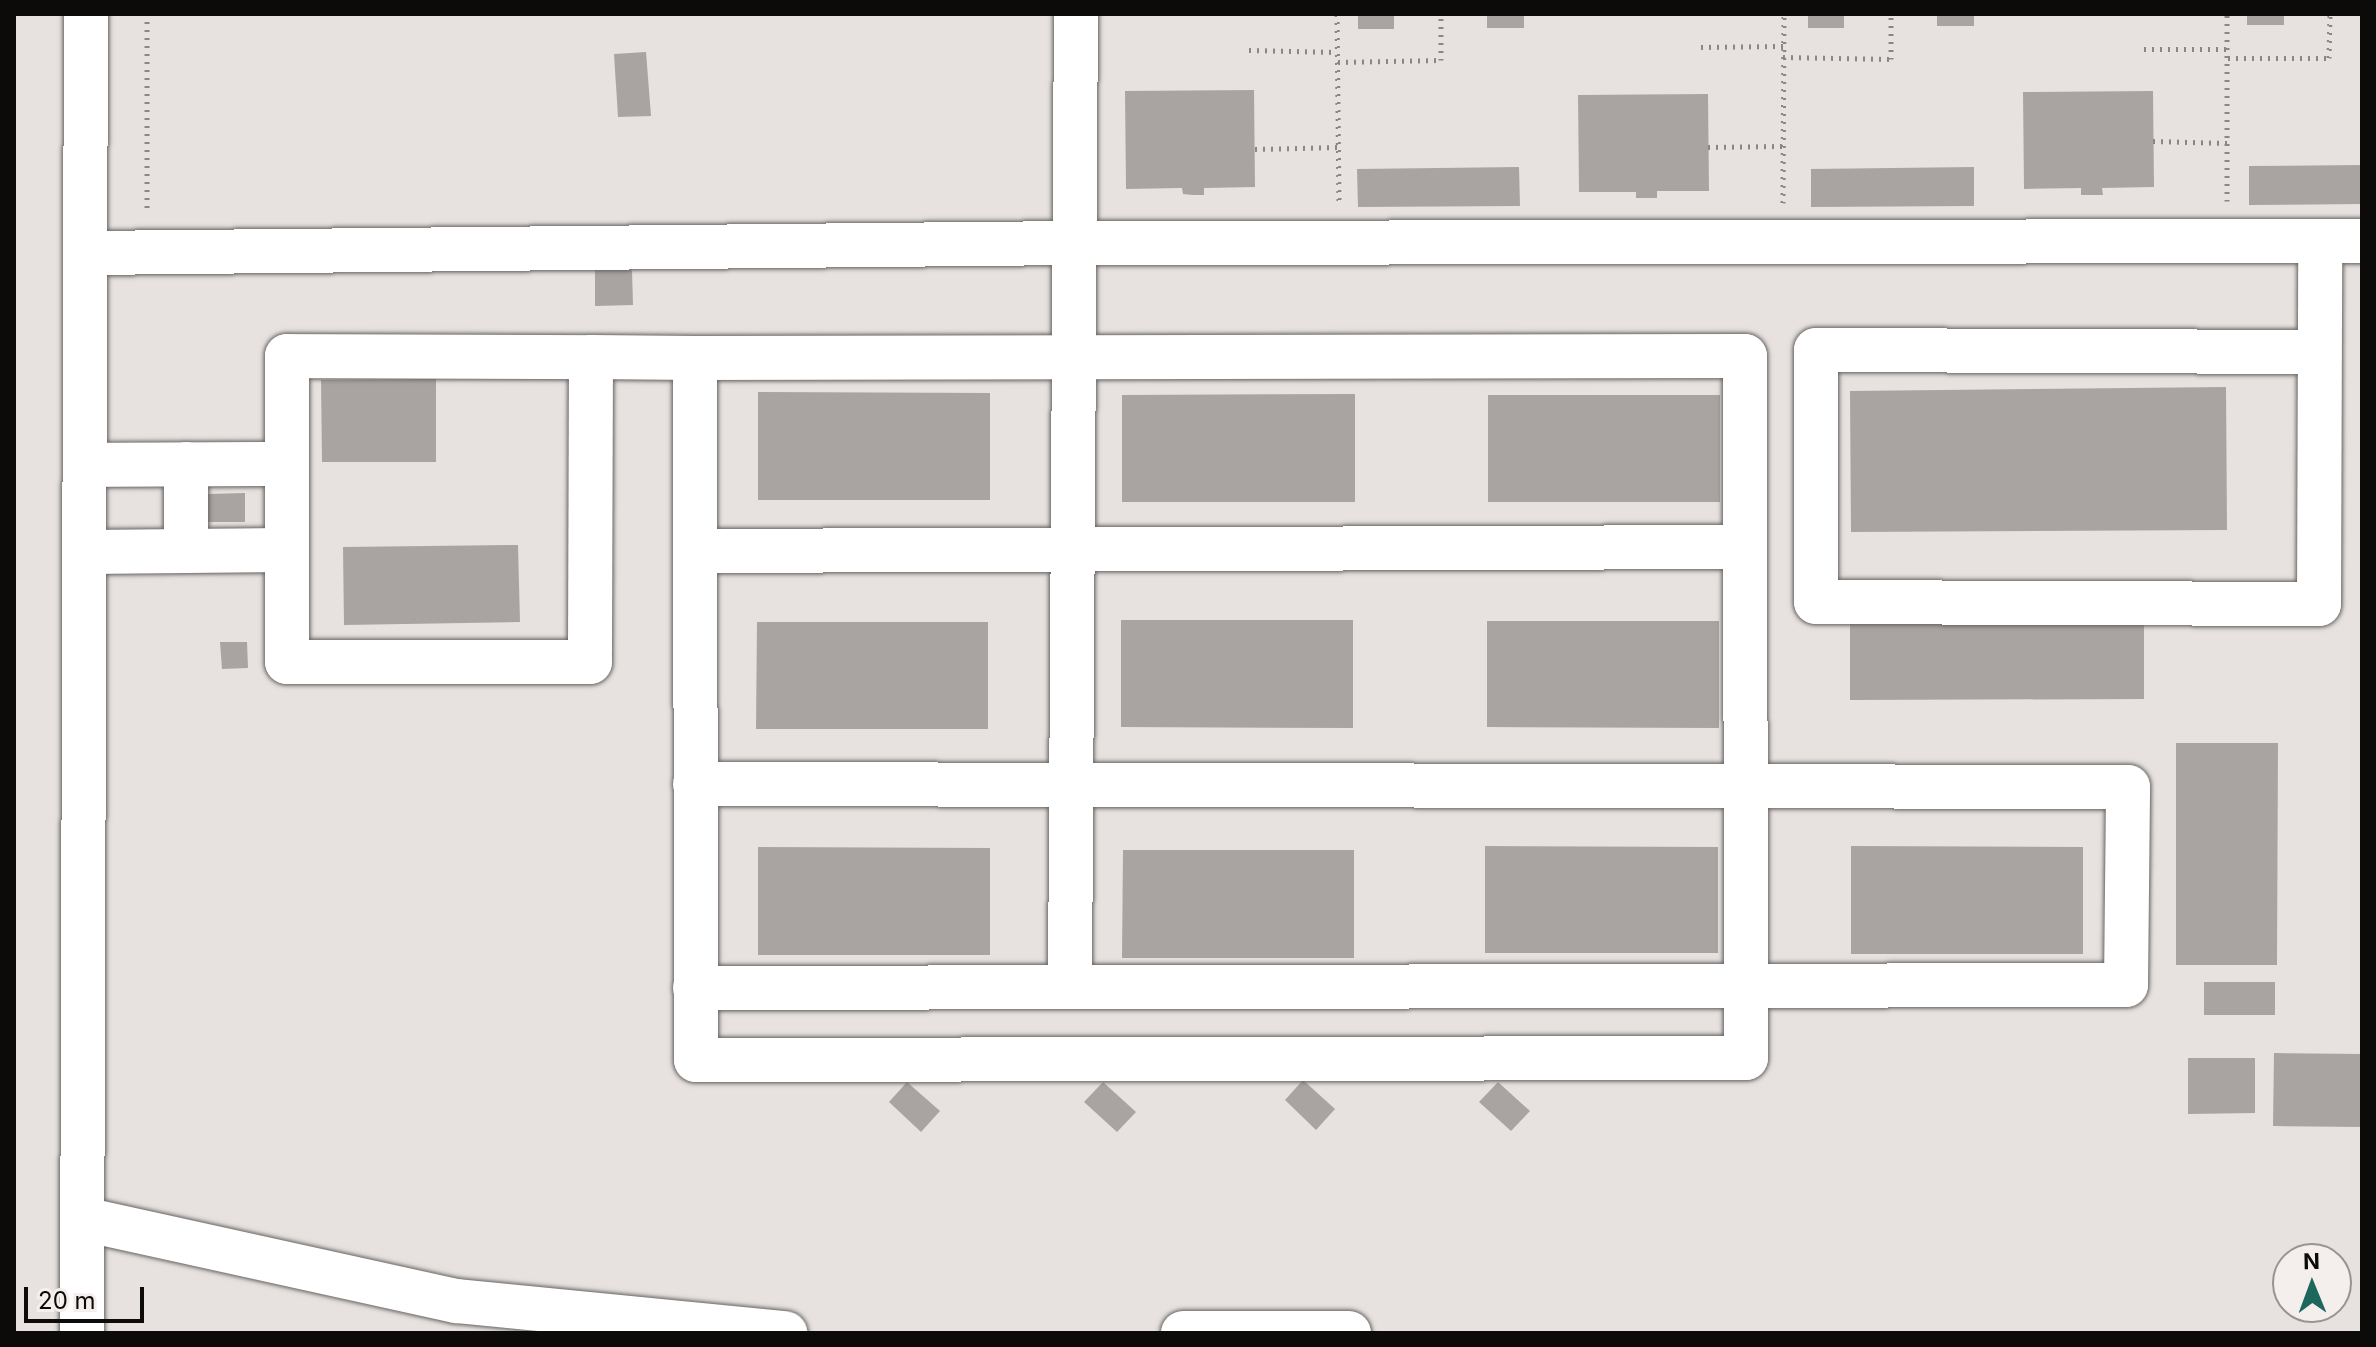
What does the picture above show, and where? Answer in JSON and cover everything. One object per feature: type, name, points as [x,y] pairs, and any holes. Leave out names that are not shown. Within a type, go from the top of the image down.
[{"type":"street","points":[[82,1333],[86,14]]},
{"type":"street","points":[[1070,986],[1077,357],[1076,14]]},
{"type":"street","points":[[86,253],[1077,243],[2341,241],[2319,352],[2319,604],[1816,602],[1816,350],[2319,352]]},
{"type":"street","points":[[591,357],[590,662],[287,662],[287,356],[1745,356],[1746,1058],[696,1060],[695,358]]},
{"type":"street","points":[[186,464],[186,551]]},
{"type":"street","points":[[86,465],[287,464]]},
{"type":"street","points":[[695,551],[1745,547]]},
{"type":"street","points":[[85,552],[287,550]]},
{"type":"street","points":[[695,784],[2128,787],[2126,985],[1746,983],[695,988]]},
{"type":"street","points":[[83,1219],[457,1301],[785,1333]]},
{"type":"street","points":[[1183,1333],[1349,1333]]},
{"type":"path","points":[[147,14],[147,218]]},
{"type":"path","points":[[1337,14],[1339,216]]},
{"type":"path","points":[[1338,62],[1441,60],[1441,14]]},
{"type":"path","points":[[1783,216],[1784,14]]},
{"type":"path","points":[[1783,57],[1891,59],[1891,14]]},
{"type":"path","points":[[2227,14],[2227,215]]},
{"type":"path","points":[[2228,58],[2329,58],[2330,14]]},
{"type":"path","points":[[1701,47],[1784,46]]},
{"type":"path","points":[[2144,49],[2227,49]]},
{"type":"path","points":[[1249,50],[1337,52]]},
{"type":"path","points":[[2153,141],[2227,143]]},
{"type":"path","points":[[1708,147],[1783,146]]},
{"type":"path","points":[[1255,149],[1338,147]]},
{"type":"building","points":[[1358,14],[1394,14],[1394,29],[1358,29]]},
{"type":"building","points":[[1487,14],[1524,14],[1524,28],[1487,28]]},
{"type":"building","points":[[1808,14],[1844,14],[1844,28],[1808,28]]},
{"type":"building","points":[[1937,14],[1974,14],[1974,26],[1937,26]]},
{"type":"building","points":[[2247,14],[2284,14],[2284,25],[2247,25]]},
{"type":"building","points":[[646,52],[651,116],[618,117],[614,54]]},
{"type":"building","points":[[1254,90],[1255,187],[1204,188],[1204,195],[1183,194],[1182,188],[1126,189],[1125,91]]},
{"type":"building","points":[[2153,91],[2154,187],[2102,188],[2103,195],[2081,195],[2081,188],[2024,189],[2023,92]]},
{"type":"building","points":[[1708,94],[1709,191],[1657,191],[1657,198],[1636,198],[1636,192],[1579,192],[1578,95]]},
{"type":"building","points":[[2362,165],[2362,204],[2249,205],[2249,166]]},
{"type":"building","points":[[1519,167],[1520,206],[1358,207],[1357,169]]},
{"type":"building","points":[[1974,167],[1974,206],[1811,207],[1811,169]]},
{"type":"building","points":[[595,270],[632,270],[633,305],[595,306]]},
{"type":"building","points":[[436,379],[436,462],[322,462],[321,380]]},
{"type":"building","points":[[2226,387],[2227,530],[1851,532],[1850,391]]},
{"type":"building","points":[[758,392],[990,393],[990,500],[758,500]]},
{"type":"building","points":[[1355,394],[1355,502],[1122,502],[1122,395]]},
{"type":"building","points":[[1488,395],[1720,395],[1720,502],[1488,502]]},
{"type":"building","points":[[245,493],[245,522],[208,522],[208,494]]},
{"type":"building","points":[[518,545],[520,622],[344,625],[343,547]]},
{"type":"building","points":[[1121,620],[1353,620],[1353,728],[1121,727]]},
{"type":"building","points":[[1487,621],[1719,621],[1719,728],[1487,727]]},
{"type":"building","points":[[2144,621],[2144,699],[1850,700],[1850,622]]},
{"type":"building","points":[[757,622],[988,622],[988,729],[756,729]]},
{"type":"building","points":[[220,642],[247,642],[248,668],[222,669]]},
{"type":"building","points":[[2176,743],[2278,743],[2277,965],[2176,965]]},
{"type":"building","points":[[1485,846],[1718,847],[1718,953],[1485,953]]},
{"type":"building","points":[[1851,846],[2083,847],[2083,954],[1851,954]]},
{"type":"building","points":[[758,847],[990,848],[990,955],[758,955]]},
{"type":"building","points":[[1123,850],[1354,850],[1354,958],[1122,958]]},
{"type":"building","points":[[2204,982],[2275,982],[2275,1015],[2204,1015]]},
{"type":"building","points":[[2274,1053],[2362,1054],[2362,1127],[2273,1126]]},
{"type":"building","points":[[2188,1058],[2255,1058],[2255,1113],[2188,1114]]},
{"type":"building","points":[[1303,1080],[1335,1109],[1316,1130],[1285,1100]]},
{"type":"building","points":[[907,1082],[940,1111],[921,1132],[889,1102]]},
{"type":"building","points":[[1103,1082],[1136,1112],[1117,1132],[1084,1102]]},
{"type":"building","points":[[1498,1082],[1530,1111],[1511,1131],[1479,1102]]}]
